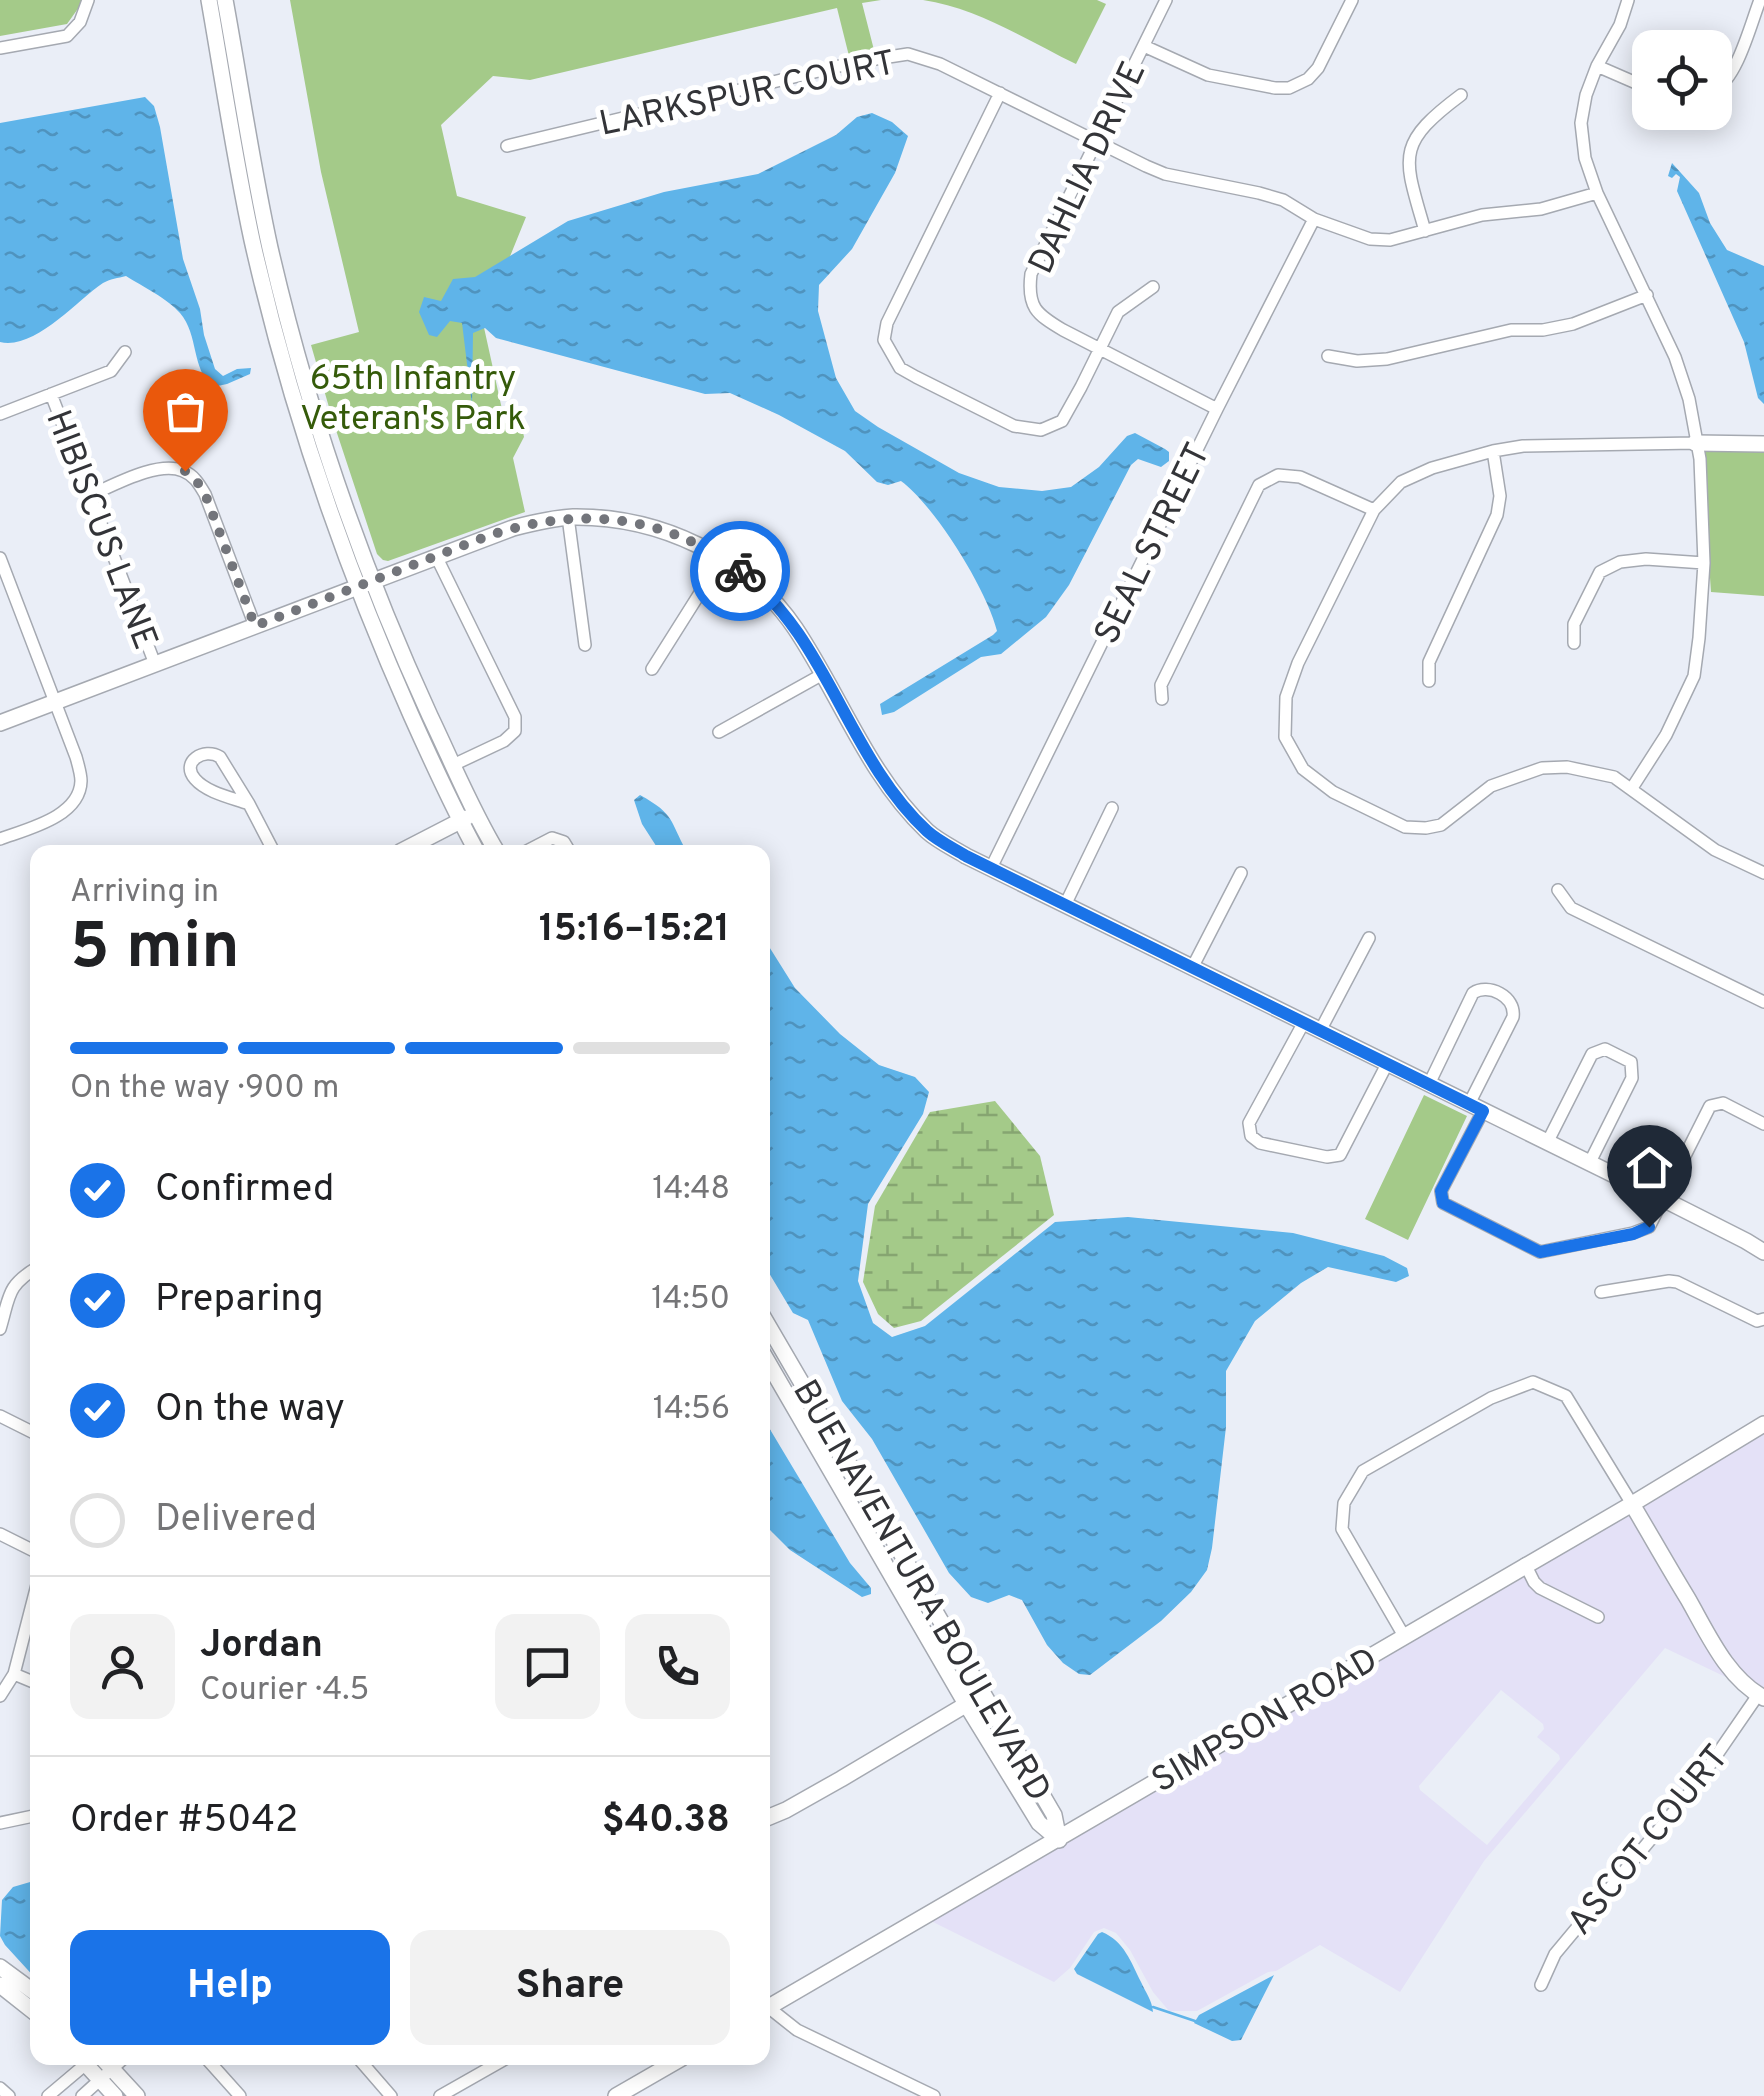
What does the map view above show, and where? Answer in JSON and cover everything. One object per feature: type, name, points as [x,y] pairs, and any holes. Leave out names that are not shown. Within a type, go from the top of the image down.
[{"type":"main road","points":[[209,0],[252,240],[314,466],[364,584],[400,650],[453,764],[475,845]]},
{"type":"main road","points":[[225,0],[270,246],[293,340],[391,670],[467,817],[491,845]]},
{"type":"main road","points":[[1695,443],[1764,444]]},
{"type":"main road","points":[[0,722],[513,528],[568,518],[602,518],[656,528],[722,558],[782,610],[877,771],[930,834],[966,856],[1764,1252]]},
{"type":"main road","points":[[413,845],[467,817]]},
{"type":"main road","name":"BUENAVENTURA BOULEVARD","points":[[770,1329],[1054,1814],[1058,1840]]},
{"type":"main road","name":"BUENAVENTURA BOULEVARD","points":[[770,1366],[1038,1823],[1058,1840]]},
{"type":"main road","name":"SIMPSON ROAD","points":[[770,2006],[1764,1424]]},
{"type":"main road","points":[[1632,1504],[1715,1647],[1733,1673],[1761,1696]]},
{"type":"main road","points":[[770,1817],[828,1787],[984,1694]]},
{"type":"main road","points":[[0,1967],[30,1990]]},
{"type":"main road","points":[[0,1985],[30,2009]]},
{"type":"main road","points":[[100,2065],[115,2096]]},
{"type":"main road","points":[[101,2065],[136,2096]]},
{"type":"main road","points":[[616,2096],[670,2065]]},
{"type":"street","points":[[0,48],[67,36],[80,22],[88,0]]},
{"type":"street","name":"DAHLIA DRIVE","points":[[1166,0],[1031,274],[1029,287],[1040,317],[1218,408]]},
{"type":"street","points":[[1144,46],[1208,75],[1289,88],[1308,79],[1318,68],[1352,0]]},
{"type":"street","points":[[1628,0],[1586,95],[1581,123],[1585,158],[1597,193],[1675,356],[1689,399],[1700,459],[1704,562],[1694,676],[1666,735],[1632,788]]},
{"type":"street","points":[[1732,71],[1760,0]]},
{"type":"street","name":"LARKSPUR COURT","points":[[507,146],[856,62],[908,54],[940,64],[1165,174],[1283,200],[1314,219],[1370,240],[1390,240],[1482,215],[1540,208],[1597,193]]},
{"type":"street","points":[[1597,66],[1632,81]]},
{"type":"street","points":[[1000,93],[892,311],[884,340],[900,368],[1014,426],[1041,430],[1062,421],[1118,312],[1152,287]]},
{"type":"street","points":[[1426,231],[1408,157],[1432,117],[1461,95]]},
{"type":"street","name":"SEAL STREET","points":[[991,868],[1314,219]]},
{"type":"street","points":[[1328,356],[1358,362],[1387,359],[1510,330],[1543,330],[1573,324],[1647,295]]},
{"type":"street","points":[[0,414],[112,371],[125,352]]},
{"type":"street","name":"HIBISCUS LANE","points":[[52,394],[155,664]]},
{"type":"street","points":[[1695,443],[1563,444],[1493,451],[1432,468],[1401,482],[1374,510],[1298,663],[1286,697],[1285,736],[1303,769],[1333,792],[1406,827],[1441,825],[1491,786],[1542,768],[1567,767],[1614,778],[1715,850],[1764,873]]},
{"type":"street","points":[[1429,681],[1429,662],[1497,515],[1500,496],[1493,451]]},
{"type":"street","points":[[91,494],[154,469],[172,467],[185,471],[205,494],[255,626]]},
{"type":"street","points":[[1162,699],[1161,685],[1260,485],[1278,475],[1300,477],[1374,510]]},
{"type":"street","points":[[568,518],[584,646]]},
{"type":"street","points":[[436,556],[515,718],[515,731],[504,740],[453,764]]},
{"type":"street","points":[[0,558],[76,757],[81,782],[76,799],[54,819],[0,839]]},
{"type":"street","points":[[652,669],[722,558]]},
{"type":"street","points":[[1574,643],[1574,624],[1600,572],[1620,562],[1646,559],[1704,562]]},
{"type":"street","points":[[720,732],[823,674]]},
{"type":"street","points":[[249,804],[195,780],[191,766],[196,758],[206,752],[220,757],[249,804],[270,845]]},
{"type":"street","points":[[1065,905],[1112,808]]},
{"type":"street","points":[[539,845],[552,838],[566,845]]},
{"type":"street","points":[[1192,968],[1242,873]]},
{"type":"street","points":[[1558,890],[1572,908],[1764,1002]]},
{"type":"street","points":[[1320,1030],[1369,938]]},
{"type":"street","points":[[1428,1084],[1472,993],[1485,988],[1509,1000],[1513,1017],[1441,1191],[1443,1203],[1540,1252],[1633,1234],[1649,1227],[1710,1106],[1723,1103],[1764,1124]]},
{"type":"street","points":[[1304,1022],[1249,1124],[1251,1136],[1260,1142],[1327,1158],[1340,1155],[1386,1064]]},
{"type":"street","points":[[1547,1143],[1592,1054],[1605,1049],[1618,1055],[1631,1062],[1632,1078],[1589,1164]]},
{"type":"street","points":[[0,1329],[12,1287],[30,1272]]},
{"type":"street","points":[[1601,1292],[1677,1282],[1757,1322],[1764,1319]]},
{"type":"street","points":[[1404,1636],[1342,1529],[1344,1503],[1363,1472],[1375,1465],[1491,1398],[1533,1382],[1566,1396],[1632,1504]]},
{"type":"street","points":[[0,1416],[30,1430]]},
{"type":"street","points":[[0,1534],[30,1549]]},
{"type":"street","points":[[1525,1564],[1540,1588],[1598,1617]]},
{"type":"street","points":[[0,1696],[14,1674],[30,1612]]},
{"type":"street","points":[[14,1674],[30,1681]]},
{"type":"street","name":"ASCOT COURT","points":[[1541,1985],[1554,1954],[1696,1785],[1761,1696]]},
{"type":"street","points":[[0,1823],[30,1817]]},
{"type":"street","points":[[770,2012],[797,2030],[934,2096]]},
{"type":"street","points":[[48,2096],[96,2065]]},
{"type":"street","points":[[82,2096],[98,2065]]},
{"type":"street","points":[[212,2065],[240,2096]]},
{"type":"street","points":[[364,2065],[391,2096]]},
{"type":"street","points":[[440,2096],[495,2065]]},
{"type":"street","points":[[0,2088],[9,2096]]},
{"type":"shaded area","points":[[1764,1434],[1764,1692],[1749,1682],[1720,1644],[1639,1506]]},
{"type":"shaded area","points":[[1630,1511],[1734,1681],[1665,1648],[1484,1861],[1400,1992],[1320,1945],[1197,2011],[1169,2011],[1153,1992],[1130,1950],[1116,1933],[1104,1928],[1094,1932],[1070,1968],[1054,1982],[929,1920],[1524,1573],[1545,1598],[1600,1624],[1604,1614],[1551,1589],[1538,1578],[1533,1567]],"holes":[[[1501,1690],[1543,1724],[1544,1729],[1537,1737],[1560,1759],[1487,1845],[1420,1790],[1419,1786]]]},
{"type":"green space","points":[[0,0],[82,3],[67,24],[0,36]]},
{"type":"green space","name":"65th Infantry Veteran's Park","points":[[290,0],[881,0],[862,3],[874,50],[849,56],[837,8],[530,80],[493,76],[441,125],[457,196],[526,217],[483,323],[505,423],[523,432],[513,458],[525,512],[388,561],[377,554],[311,345],[359,332],[321,172]]},
{"type":"green space","points":[[923,0],[1097,0],[1106,4],[1076,64],[982,17]]},
{"type":"green space","points":[[1701,447],[1764,451],[1764,596],[1711,592]]},
{"type":"green space","points":[[1424,1095],[1467,1116],[1408,1240],[1365,1219]]},
{"type":"green space","points":[[995,1101],[1040,1156],[1054,1215],[921,1321],[894,1328],[878,1314],[863,1282],[875,1206],[930,1112]]},
{"type":"water","points":[[145,97],[154,106],[160,127],[183,259],[215,369],[223,376],[251,368],[250,374],[227,384],[213,387],[206,380],[180,313],[126,276],[103,283],[41,332],[13,343],[0,342],[0,123]]},
{"type":"water","points":[[872,113],[892,122],[908,136],[895,173],[852,249],[819,285],[818,311],[836,378],[855,411],[959,473],[999,487],[1042,491],[1071,487],[1135,433],[1169,452],[1169,461],[1161,467],[1138,459],[1131,465],[1069,585],[1046,617],[1001,654],[981,657],[894,712],[882,715],[880,704],[997,631],[983,594],[958,550],[929,509],[901,481],[888,485],[877,482],[845,451],[730,393],[705,394],[496,338],[485,328],[473,333],[472,405],[462,323],[450,321],[437,337],[429,335],[419,312],[424,297],[441,301],[453,279],[475,277],[568,221],[664,192],[758,174],[836,135],[857,117]]},
{"type":"water","points":[[1672,163],[1699,193],[1710,223],[1727,250],[1764,266],[1764,404],[1758,398],[1744,342],[1677,191],[1680,177],[1668,176]]},
{"type":"water","points":[[640,795],[666,813],[684,845],[656,845],[642,824],[634,800]]},
{"type":"water","points":[[770,948],[795,988],[840,1034],[879,1065],[915,1077],[929,1092],[923,1114],[868,1204],[858,1281],[873,1323],[892,1337],[925,1326],[1055,1222],[1128,1217],[1293,1233],[1384,1256],[1407,1268],[1409,1276],[1396,1282],[1328,1267],[1301,1283],[1255,1321],[1226,1371],[1226,1427],[1207,1570],[1161,1621],[1090,1675],[1079,1674],[1063,1663],[1047,1645],[1022,1600],[1009,1595],[988,1603],[971,1597],[949,1573],[872,1439],[842,1401],[808,1320],[793,1313],[770,1275]]},
{"type":"water","points":[[770,1429],[850,1563],[871,1588],[871,1594],[862,1597],[790,1550],[770,1530]]},
{"type":"water","points":[[30,1882],[30,1972],[0,1936],[2,1900],[13,1887]]},
{"type":"water","points":[[1102,1932],[1126,1953],[1153,2012],[1077,1974],[1074,1969]]},
{"type":"water","points":[[1274,1975],[1241,2040],[1232,2041],[1194,2023],[1199,2015]]},
{"type":"waterway","points":[[1153,2007],[1195,2021]]},
{"type":"way so far","points":[[185,471],[205,494],[255,626],[488,536],[568,518],[602,518],[656,528],[685,538],[740,571]]},
{"type":"route","points":[[740,571],[782,610],[877,771],[930,834],[966,856],[1483,1111],[1441,1191],[1443,1203],[1540,1252],[1633,1234],[1649,1227]]}]
